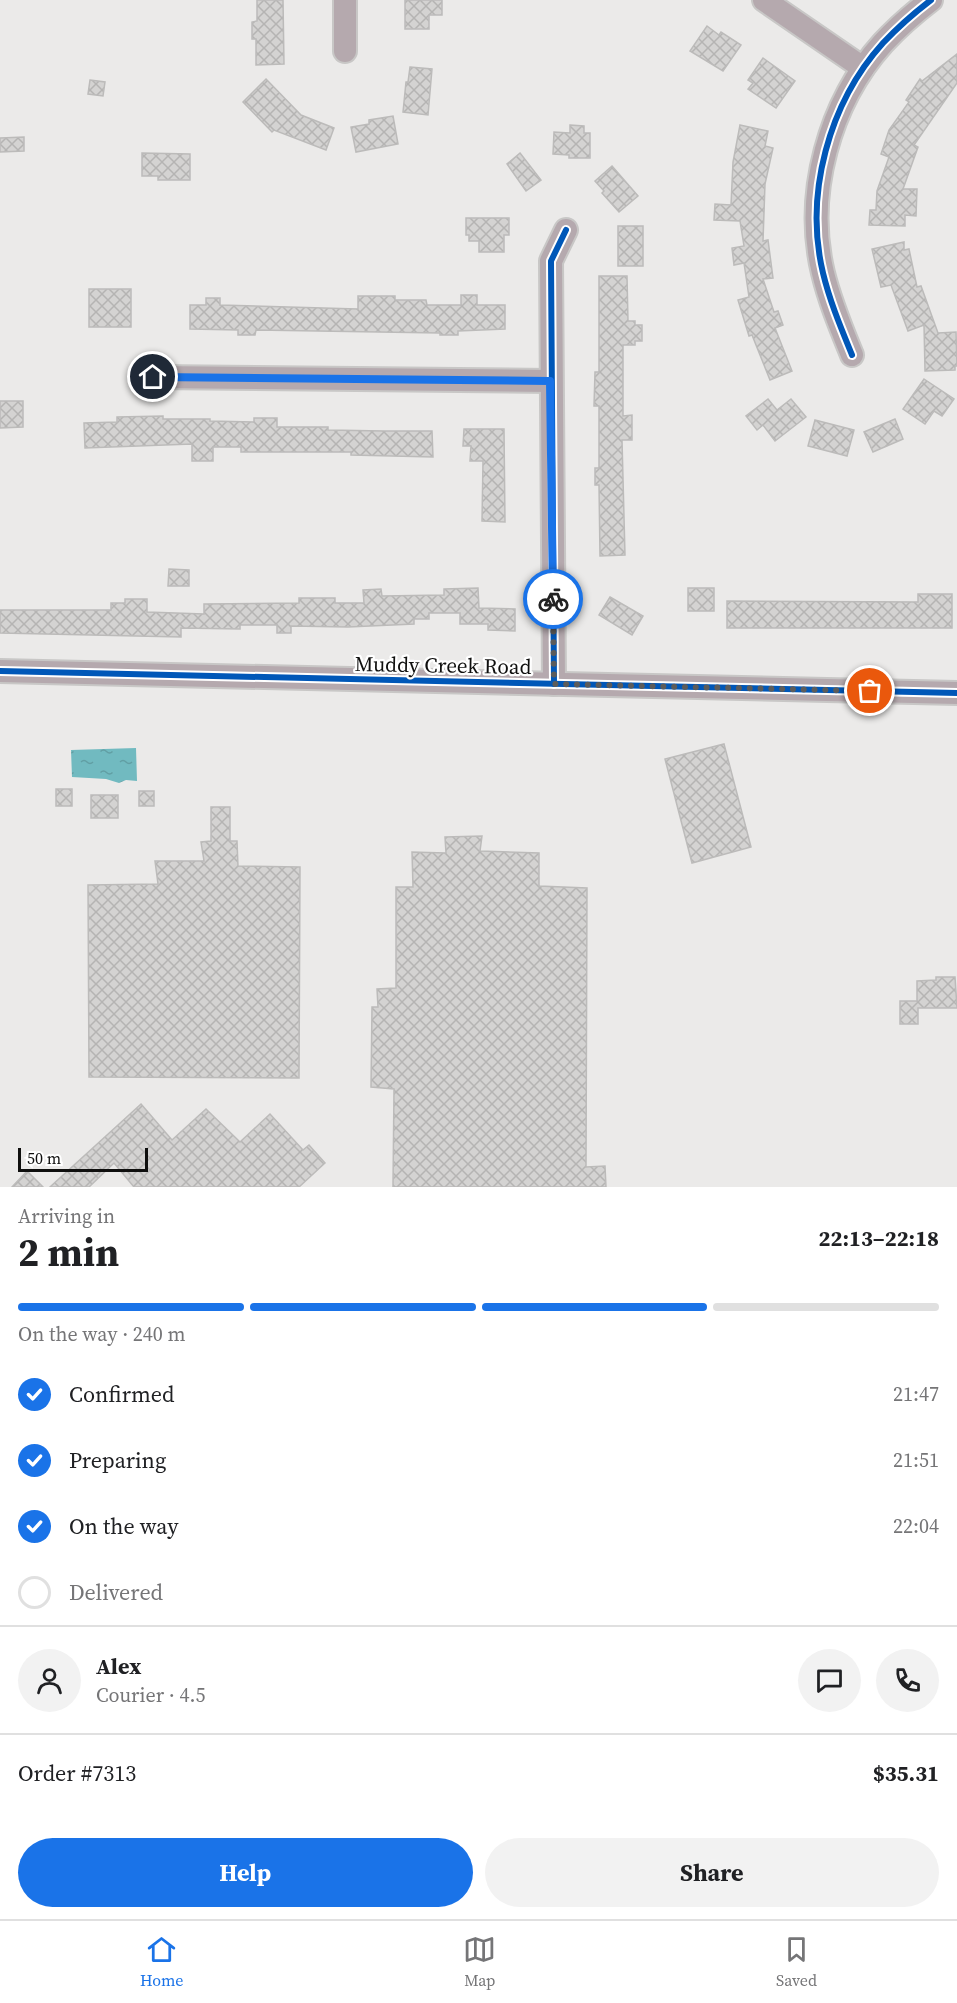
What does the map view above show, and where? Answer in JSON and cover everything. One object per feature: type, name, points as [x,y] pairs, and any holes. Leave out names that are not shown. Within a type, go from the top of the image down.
[{"type":"street","points":[[345,0],[345,51]]},
{"type":"street","points":[[764,0],[863,68]]},
{"type":"street","points":[[852,355],[831,303],[822,271],[818,239],[818,198],[822,165],[843,104],[863,68],[883,43],[931,0]]},
{"type":"street","points":[[554,684],[550,381],[551,261],[566,230]]},
{"type":"street","points":[[153,377],[550,381]]},
{"type":"street","name":"Muddy Creek Road","points":[[0,671],[957,693]]},
{"type":"water","points":[[136,748],[137,781],[126,780],[119,783],[106,779],[72,777],[71,750]]},
{"type":"building","points":[[257,0],[283,0],[284,64],[256,65],[256,39],[252,39],[252,22],[257,21]]},
{"type":"building","points":[[405,0],[442,0],[442,15],[429,15],[429,29],[405,29]]},
{"type":"building","points":[[707,26],[719,35],[721,32],[741,45],[723,71],[690,51]]},
{"type":"building","points":[[957,54],[957,83],[914,145],[918,147],[903,189],[917,189],[916,216],[905,215],[905,226],[869,225],[870,210],[876,210],[877,191],[889,157],[881,154],[889,130],[909,102],[906,100],[920,79],[922,81]]},
{"type":"building","points":[[763,58],[795,81],[776,108],[748,89],[753,83],[748,80]]},
{"type":"building","points":[[410,67],[432,69],[428,115],[403,112]]},
{"type":"building","points":[[266,79],[301,115],[334,128],[326,150],[274,130],[272,132],[243,102]]},
{"type":"building","points":[[90,80],[105,82],[103,96],[88,94]]},
{"type":"building","points":[[393,116],[398,144],[356,152],[351,127],[369,124],[369,120]]},
{"type":"building","points":[[570,125],[584,126],[584,133],[590,133],[590,158],[569,158],[569,155],[553,154],[554,132],[570,133]]},
{"type":"building","points":[[740,125],[768,131],[765,146],[773,148],[765,184],[763,241],[768,240],[773,278],[763,279],[774,312],[778,311],[783,325],[775,328],[792,371],[770,380],[752,335],[749,336],[738,300],[749,297],[744,263],[734,265],[732,248],[744,246],[740,221],[714,220],[715,204],[731,205],[733,162]]},
{"type":"building","points":[[24,137],[24,151],[0,152],[0,138]]},
{"type":"building","points":[[142,153],[190,154],[190,180],[158,180],[158,176],[142,176]]},
{"type":"building","points":[[520,153],[541,180],[526,191],[507,164]]},
{"type":"building","points":[[612,166],[638,196],[619,212],[602,193],[604,191],[595,181]]},
{"type":"building","points":[[466,218],[509,218],[509,235],[504,235],[504,252],[479,252],[479,241],[469,241],[469,235],[466,235]]},
{"type":"building","points":[[618,226],[643,226],[643,266],[618,266]]},
{"type":"building","points":[[904,242],[904,250],[909,249],[917,287],[921,286],[938,333],[956,332],[957,366],[955,370],[925,371],[924,325],[908,331],[891,285],[881,287],[872,249]]},
{"type":"building","points":[[599,276],[627,276],[628,321],[635,321],[635,325],[642,325],[642,341],[635,341],[635,345],[623,345],[623,416],[632,415],[632,440],[622,440],[625,555],[600,556],[599,485],[595,485],[595,468],[599,468],[599,406],[594,406],[595,372],[599,372]]},
{"type":"building","points":[[89,289],[131,289],[131,327],[89,327]]},
{"type":"building","points":[[461,295],[477,295],[477,305],[505,305],[505,329],[458,331],[458,335],[256,330],[255,335],[238,335],[238,330],[190,329],[190,305],[206,305],[206,298],[220,298],[220,305],[358,309],[358,296],[395,296],[395,300],[426,300],[427,305],[461,305]]},
{"type":"building","points":[[924,379],[954,399],[942,416],[934,411],[925,424],[903,409]]},
{"type":"building","points":[[768,399],[777,410],[791,399],[806,417],[775,441],[763,425],[757,430],[746,416]]},
{"type":"building","points":[[0,401],[23,401],[23,427],[0,428]]},
{"type":"building","points":[[163,416],[163,419],[254,422],[254,418],[277,418],[277,427],[328,427],[328,430],[432,431],[433,457],[351,455],[351,452],[241,452],[241,447],[213,447],[213,461],[192,461],[192,444],[85,448],[84,423],[117,422],[117,417]]},
{"type":"building","points":[[895,419],[903,439],[873,452],[864,432]]},
{"type":"building","points":[[815,420],[854,430],[847,456],[808,446]]},
{"type":"building","points":[[464,429],[504,429],[505,522],[482,521],[483,461],[470,461],[471,446],[463,446]]},
{"type":"building","points":[[169,569],[189,570],[189,586],[168,586]]},
{"type":"building","points":[[478,588],[479,608],[515,609],[515,631],[488,630],[488,624],[460,624],[460,613],[429,613],[429,619],[414,619],[414,624],[348,627],[291,626],[291,633],[277,633],[277,625],[240,625],[240,629],[181,628],[181,637],[0,633],[0,610],[111,610],[111,603],[125,603],[125,599],[147,599],[147,612],[204,614],[204,604],[299,603],[299,598],[335,598],[335,603],[364,603],[363,590],[381,589],[382,596],[444,595],[444,589]]},
{"type":"building","points":[[688,588],[714,588],[714,611],[688,611]]},
{"type":"building","points":[[918,594],[952,594],[952,628],[727,628],[727,601],[918,602]]},
{"type":"building","points":[[610,597],[643,616],[632,635],[599,615]]},
{"type":"building","points":[[724,744],[751,847],[692,863],[665,759]]},
{"type":"building","points":[[56,789],[72,789],[72,806],[56,806]]},
{"type":"building","points":[[139,791],[154,791],[154,806],[139,806]]},
{"type":"building","points":[[91,795],[118,795],[118,818],[91,818]]},
{"type":"building","points":[[211,807],[230,807],[230,841],[237,841],[238,866],[300,867],[299,1078],[89,1077],[88,885],[158,884],[155,861],[204,861],[201,842],[211,841]]},
{"type":"building","points":[[482,836],[480,851],[539,853],[539,886],[587,888],[586,1167],[605,1166],[606,1187],[393,1187],[394,1089],[371,1087],[372,1007],[378,1007],[377,989],[396,988],[396,887],[413,887],[412,852],[446,853],[445,837]]},
{"type":"building","points":[[936,977],[955,977],[957,1008],[918,1008],[918,1024],[900,1024],[900,1001],[917,1001],[917,981],[936,980]]},
{"type":"building","points":[[141,1104],[172,1140],[206,1109],[240,1142],[270,1114],[303,1150],[309,1145],[325,1163],[299,1187],[134,1187],[114,1163],[89,1187],[50,1187]]},
{"type":"building","points":[[27,1171],[43,1187],[12,1187]]},
{"type":"cycle path","points":[[852,355],[823,273],[818,243],[819,181],[835,121],[864,67],[883,43],[931,0]]},
{"type":"cycle path","points":[[554,684],[551,261],[566,230]]},
{"type":"cycle path","points":[[0,671],[957,693]]},
{"type":"way so far","points":[[553,599],[554,684],[870,691]]},
{"type":"route","points":[[153,377],[550,381],[553,599]]}]
